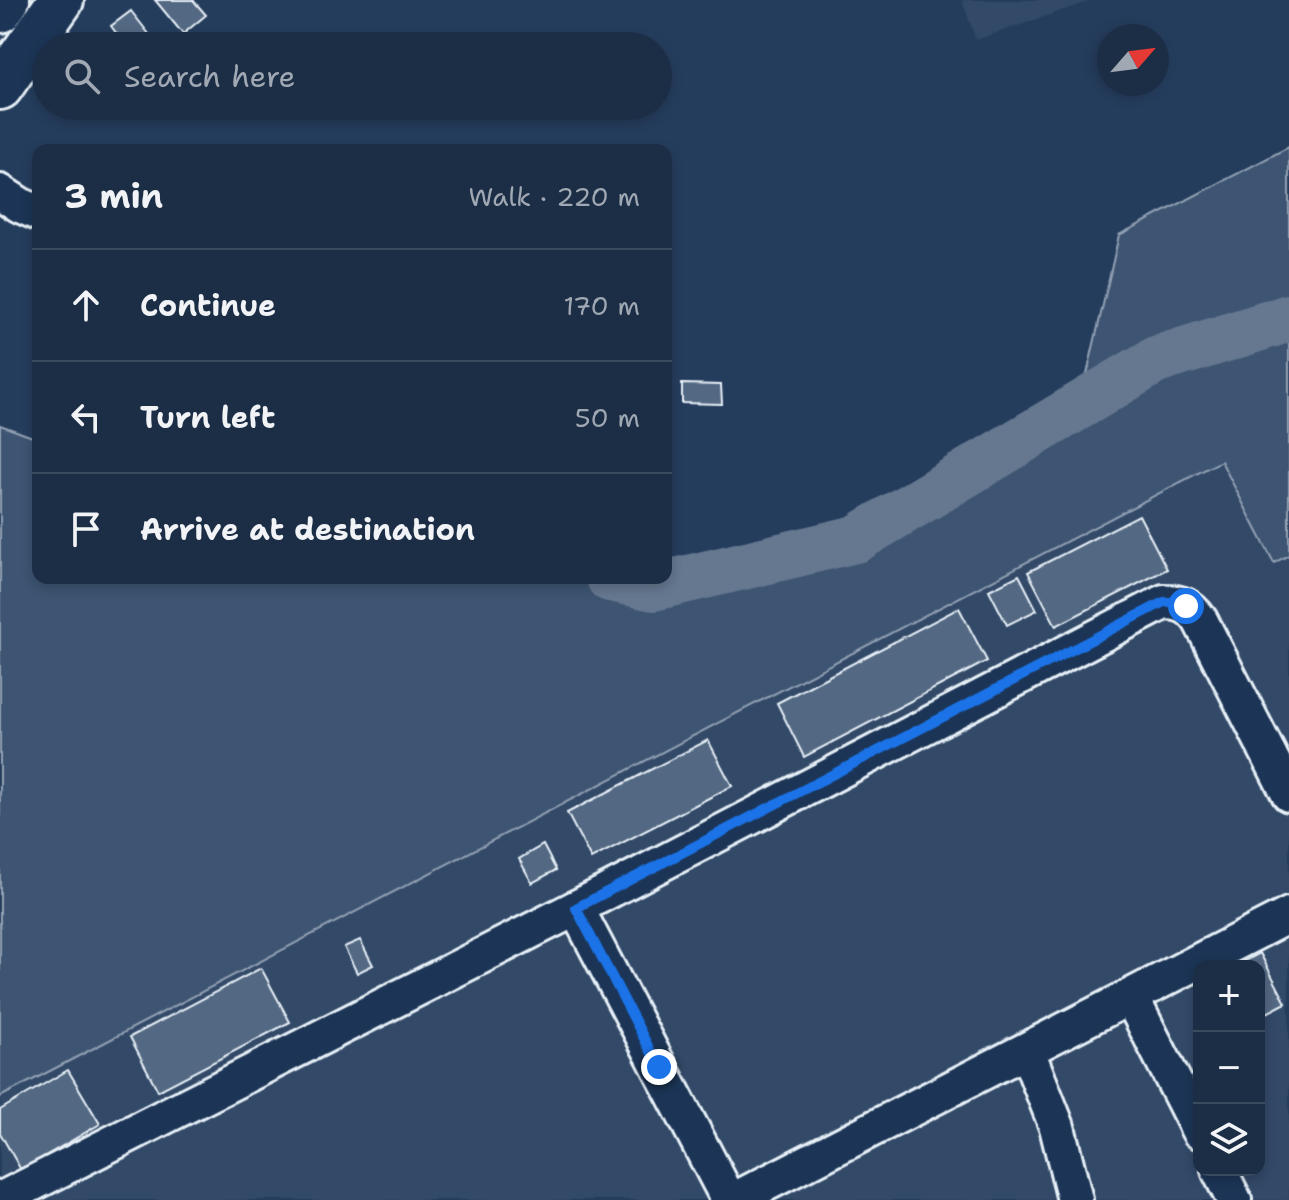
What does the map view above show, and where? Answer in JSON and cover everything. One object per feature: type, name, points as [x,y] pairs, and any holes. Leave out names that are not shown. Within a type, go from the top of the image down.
[{"type":"main road","points":[[0,10],[7,0]]},
{"type":"main road","points":[[39,32],[61,0]]},
{"type":"main road","points":[[0,87],[32,41]]},
{"type":"street","points":[[0,192],[32,210]]},
{"type":"street","points":[[0,1200],[576,908],[1164,602],[1186,606],[1200,620],[1289,794]]},
{"type":"street","points":[[576,908],[731,1200],[1289,915]]},
{"type":"street","points":[[1131,997],[1193,1119]]},
{"type":"street","points":[[1027,1051],[1057,1127],[1075,1200]]},
{"type":"street","points":[[1222,1176],[1234,1200]]},
{"type":"shaded area","points":[[962,0],[1093,0],[976,40]]},
{"type":"shaded area","points":[[1289,147],[1289,555],[1274,563],[1221,461],[0,1097],[0,425],[32,437],[32,584],[640,584],[655,587],[856,539],[1080,405],[1119,235]]},
{"type":"shaded area","points":[[1221,461],[1274,562],[1289,555],[1289,1200],[0,1200],[0,1097]]},
{"type":"building","points":[[155,0],[193,0],[206,15],[181,32]]},
{"type":"building","points":[[131,11],[148,32],[116,32],[111,26]]},
{"type":"building","points":[[682,384],[721,385],[722,404],[682,403]]},
{"type":"building","points":[[1139,515],[1167,569],[1056,626],[1028,572]]},
{"type":"building","points":[[1019,575],[1037,610],[1007,625],[989,590]]},
{"type":"building","points":[[959,608],[987,661],[804,757],[777,703]]},
{"type":"building","points":[[708,740],[732,786],[591,859],[567,813]]},
{"type":"building","points":[[543,845],[556,870],[532,883],[519,859]]},
{"type":"building","points":[[360,940],[373,965],[357,973],[344,947]]},
{"type":"building","points":[[1260,953],[1264,960],[1247,960]]},
{"type":"building","points":[[1265,963],[1286,1003],[1267,1013],[1265,1009]]},
{"type":"building","points":[[261,968],[290,1022],[158,1091],[130,1037]]},
{"type":"building","points":[[68,1070],[100,1124],[21,1170],[0,1133],[0,1110]]},
{"type":"waterway","points":[[672,583],[856,539],[1156,360],[1289,318]]},
{"type":"waterway","points":[[639,584],[654,587],[667,584]]},
{"type":"route","points":[[659,1067],[576,908],[1164,602],[1186,606]]}]
